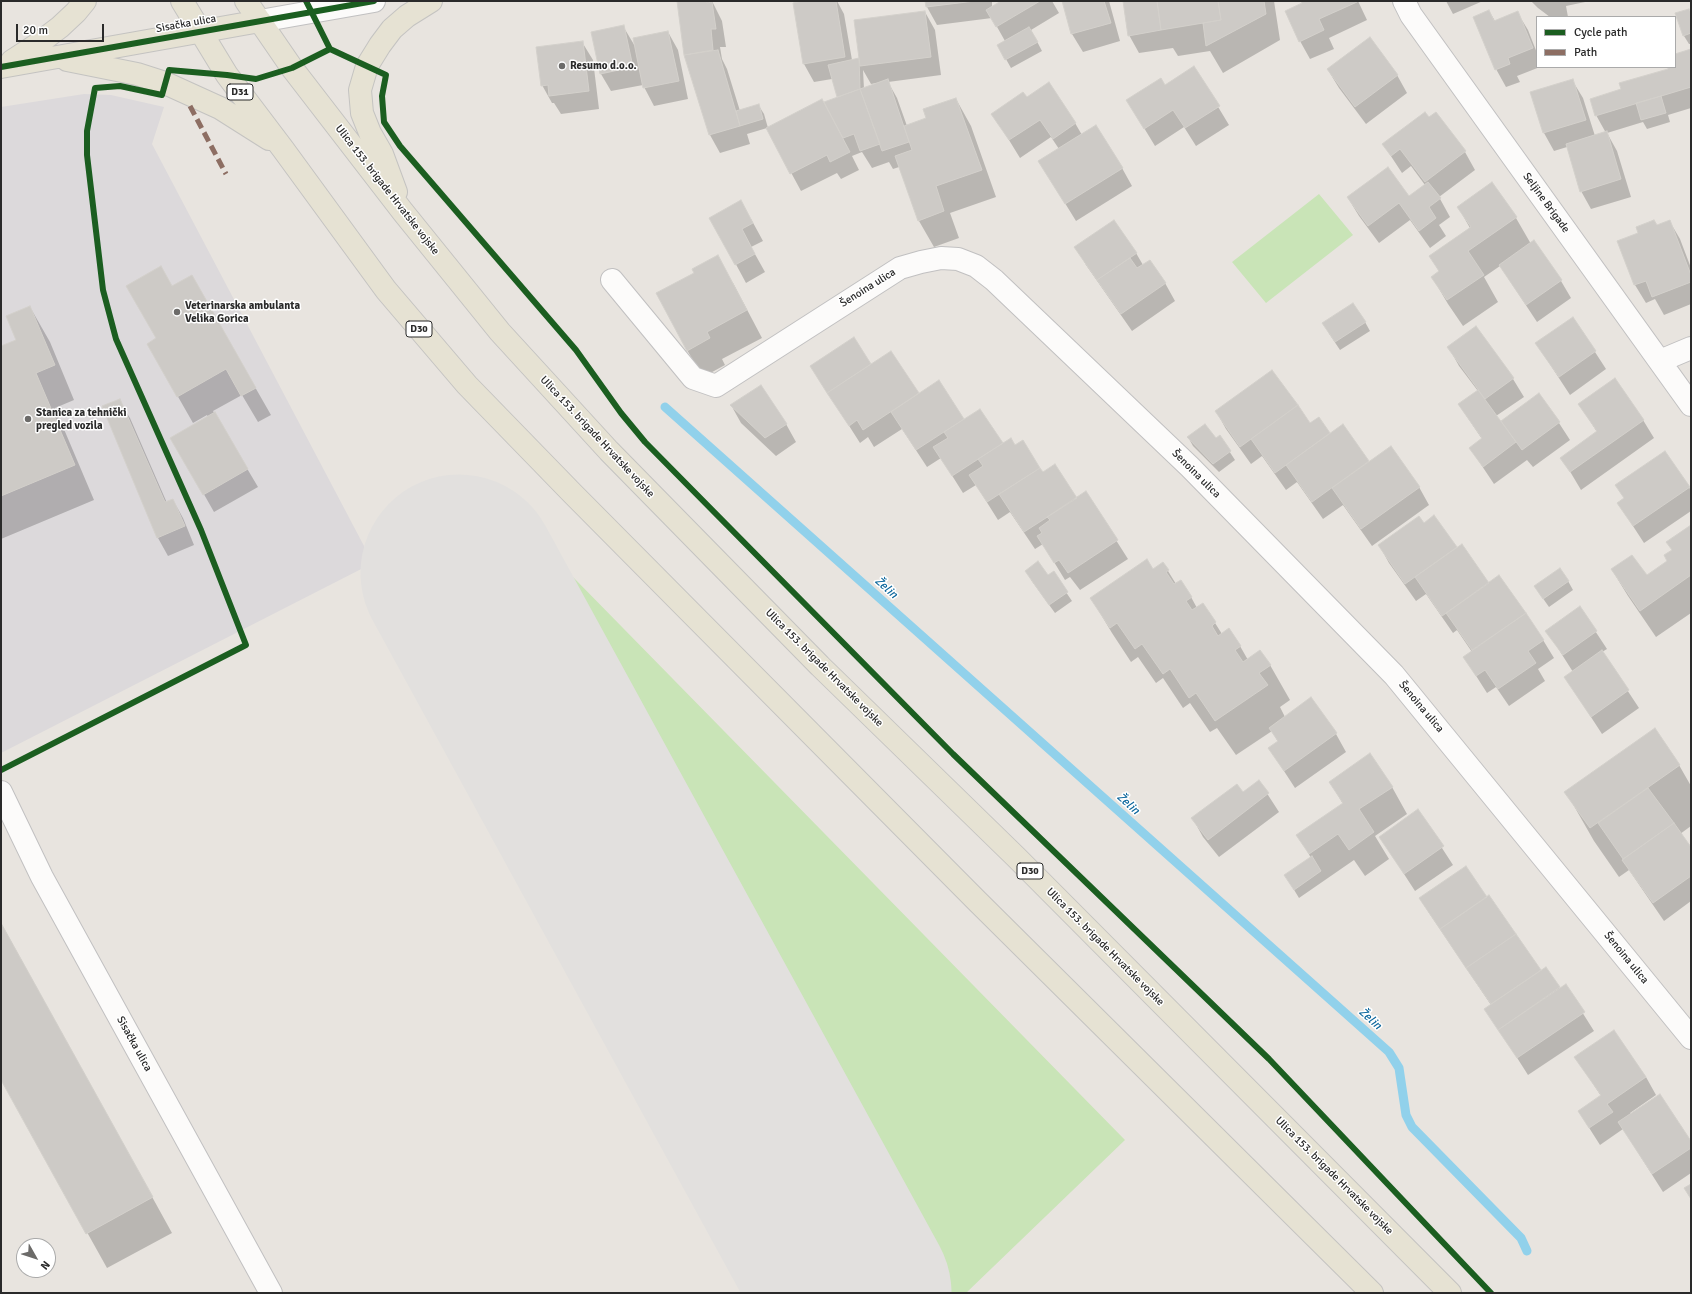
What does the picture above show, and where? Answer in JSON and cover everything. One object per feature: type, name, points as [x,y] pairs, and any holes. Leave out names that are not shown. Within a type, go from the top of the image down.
[{"type":"main road","points":[[2,67],[35,46],[60,27],[85,1]]},
{"type":"main road","name":"D31","points":[[182,1],[202,31],[227,75],[283,149]]},
{"type":"main road","name":"Ulica 153. brigade Hrvatske vojske","points":[[246,1],[292,68],[403,212],[500,332],[609,451],[820,666],[1010,851],[1450,1293]]},
{"type":"main road","points":[[403,212],[382,154],[370,133],[362,113],[360,90],[367,66],[392,29],[407,16],[431,1]]},
{"type":"main road","name":"Sisačka ulica","points":[[2,67],[260,21]]},
{"type":"main road","points":[[54,57],[137,74],[171,86],[220,108],[283,149]]},
{"type":"main road","name":"D30","points":[[283,149],[386,290],[467,385],[795,719],[1372,1293]]},
{"type":"street","name":"Sisačka ulica","points":[[260,21],[374,1]]},
{"type":"street","name":"Seljine Brigade","points":[[1404,1],[1411,15],[1691,405]]},
{"type":"street","name":"Šenoina ulica","points":[[612,280],[694,378],[716,386],[900,268],[941,258],[958,259],[976,266],[994,280],[1190,467],[1394,675],[1691,1038]]},
{"type":"street","points":[[1660,360],[1691,348]]},
{"type":"street","name":"Sisačka ulica","points":[[1,792],[42,877],[271,1293]]},
{"type":"shaded area","points":[[84,94],[111,95],[164,107],[152,144],[373,563],[1,753],[1,107]]},
{"type":"green space","points":[[1319,194],[1353,235],[1266,303],[1232,262]]},
{"type":"green space","points":[[490,519],[504,519],[522,525],[1125,1140],[966,1293],[914,1293],[465,528]]},
{"type":"building","points":[[677,1],[712,2],[716,29],[711,29],[713,50],[684,55]]},
{"type":"building","points":[[803,1],[836,1],[845,57],[803,64],[793,3]]},
{"type":"building","points":[[925,1],[975,1],[926,7]]},
{"type":"building","points":[[1001,1],[1040,1],[996,27],[986,10]]},
{"type":"building","points":[[1062,1],[1104,1],[1111,23],[1071,34]]},
{"type":"building","points":[[1123,1],[1157,1],[1161,30],[1128,36]]},
{"type":"building","points":[[1157,1],[1218,1],[1221,20],[1161,30]]},
{"type":"building","points":[[1218,1],[1264,1],[1266,14],[1206,46],[1203,23],[1221,20]]},
{"type":"building","points":[[1301,1],[1357,2],[1319,19],[1324,30],[1299,42],[1285,11],[1302,3]]},
{"type":"building","points":[[1689,9],[1691,13],[1691,33],[1683,36],[1675,13]]},
{"type":"building","points":[[1489,10],[1494,21],[1518,11],[1533,48],[1508,58],[1510,64],[1495,70],[1473,17]]},
{"type":"building","points":[[925,11],[931,57],[860,66],[854,20]]},
{"type":"building","points":[[624,25],[633,67],[600,74],[591,32]]},
{"type":"building","points":[[1029,27],[1038,42],[1005,60],[997,45]]},
{"type":"building","points":[[668,31],[679,81],[643,88],[633,38]]},
{"type":"building","points":[[1370,37],[1398,75],[1355,107],[1327,69]]},
{"type":"building","name":"Resumo d.o.o.","points":[[583,41],[589,91],[549,96],[548,85],[541,86],[536,47]]},
{"type":"building","points":[[1691,49],[1691,87],[1595,116],[1590,99],[1621,89],[1619,83],[1668,68],[1676,68],[1676,54]]},
{"type":"building","points":[[718,50],[740,126],[709,135],[684,55]]},
{"type":"building","points":[[859,58],[860,89],[837,97],[828,65]]},
{"type":"building","points":[[1194,66],[1220,106],[1185,128],[1173,110],[1144,129],[1126,100],[1161,78],[1165,85]]},
{"type":"building","points":[[888,79],[909,142],[882,151],[860,89]]},
{"type":"building","points":[[1573,79],[1586,120],[1543,133],[1530,92]]},
{"type":"building","points":[[1049,82],[1076,123],[1053,139],[1040,120],[1009,140],[991,114],[1023,92],[1027,97]]},
{"type":"building","points":[[860,89],[880,144],[860,151],[854,134],[843,138],[824,102]]},
{"type":"building","points":[[1661,96],[1666,113],[1641,120],[1636,103]]},
{"type":"building","points":[[956,98],[982,170],[936,186],[944,211],[918,221],[895,156],[912,150],[904,126],[926,118],[923,109]]},
{"type":"building","points":[[822,99],[850,152],[830,162],[827,155],[790,174],[766,128]]},
{"type":"building","points":[[759,104],[763,119],[740,126],[736,111]]},
{"type":"building","points":[[1425,112],[1429,117],[1436,112],[1466,151],[1425,182],[1400,149],[1391,156],[1382,144]]},
{"type":"building","points":[[1096,125],[1123,168],[1065,204],[1038,161]]},
{"type":"building","points":[[1607,131],[1621,179],[1580,192],[1566,144]]},
{"type":"building","points":[[1388,167],[1409,196],[1428,182],[1441,198],[1429,207],[1436,218],[1419,231],[1399,203],[1368,226],[1347,197]]},
{"type":"building","points":[[1492,182],[1517,217],[1468,251],[1484,275],[1447,300],[1431,277],[1439,271],[1429,256],[1471,227],[1457,207]]},
{"type":"building","points":[[741,200],[753,223],[742,229],[755,254],[735,265],[709,218]]},
{"type":"building","points":[[1114,220],[1137,253],[1097,280],[1074,247]]},
{"type":"building","points":[[1654,220],[1657,225],[1670,220],[1691,275],[1691,282],[1652,297],[1646,281],[1634,285],[1617,241],[1638,233],[1636,227]]},
{"type":"building","points":[[1534,240],[1562,280],[1526,305],[1499,265]]},
{"type":"building","points":[[718,255],[747,310],[707,332],[710,338],[687,351],[656,293],[694,273],[692,269]]},
{"type":"building","points":[[1130,258],[1137,268],[1150,260],[1166,283],[1121,314],[1097,280]]},
{"type":"building","name":"Veterinarska ambulanta Velika Gorica","points":[[161,266],[172,286],[192,275],[256,388],[241,396],[226,369],[177,397],[147,344],[156,338],[126,286]]},
{"type":"building","points":[[1353,303],[1366,322],[1335,342],[1322,323]]},
{"type":"building","name":"Stanica za tehnički pregled vozila","points":[[30,306],[55,365],[36,373],[75,465],[1,496],[1,346],[16,340],[6,316]]},
{"type":"building","points":[[1573,317],[1596,351],[1559,377],[1535,343]]},
{"type":"building","points":[[1476,326],[1514,378],[1485,399],[1447,347]]},
{"type":"building","points":[[854,337],[871,364],[827,393],[810,366]]},
{"type":"building","points":[[891,351],[919,393],[863,430],[857,420],[849,426],[827,393]]},
{"type":"building","points":[[1272,370],[1298,405],[1240,447],[1215,411]]},
{"type":"building","points":[[1615,378],[1644,420],[1570,472],[1560,458],[1597,431],[1578,404]]},
{"type":"building","points":[[939,380],[964,419],[916,450],[891,412]]},
{"type":"building","points":[[761,385],[787,424],[765,438],[730,405]]},
{"type":"building","points":[[1478,390],[1516,442],[1483,467],[1469,448],[1482,438],[1458,404]]},
{"type":"building","points":[[1539,393],[1560,422],[1522,450],[1501,421]]},
{"type":"building","points":[[120,399],[165,502],[173,499],[185,526],[157,538],[102,406]]},
{"type":"building","points":[[1298,405],[1310,423],[1319,417],[1330,433],[1275,473],[1251,439]]},
{"type":"building","points":[[980,409],[1003,443],[952,476],[933,447],[948,438],[944,432]]},
{"type":"building","points":[[215,412],[248,469],[203,495],[170,438]]},
{"type":"building","points":[[1205,424],[1216,438],[1220,435],[1231,451],[1213,464],[1187,437]]},
{"type":"building","points":[[1343,424],[1369,461],[1312,502],[1286,465]]},
{"type":"building","points":[[1011,438],[1015,445],[1023,440],[1040,468],[987,502],[969,475],[983,466],[978,459]]},
{"type":"building","points":[[1391,446],[1420,487],[1361,529],[1332,488]]},
{"type":"building","points":[[1665,451],[1690,487],[1633,526],[1617,503],[1624,498],[1615,485]]},
{"type":"building","points":[[1055,464],[1077,498],[1024,532],[999,494],[1040,468],[1043,472]]},
{"type":"building","points":[[1086,491],[1118,540],[1068,573],[1059,560],[1054,563],[1037,536],[1042,533],[1039,528],[1050,520],[1047,517]]},
{"type":"building","points":[[1434,515],[1457,547],[1405,584],[1378,545],[1419,516],[1424,523]]},
{"type":"building","points":[[1691,525],[1691,575],[1640,611],[1611,569],[1632,555],[1647,575],[1667,561],[1664,555],[1672,550],[1666,542]]},
{"type":"building","points":[[1462,544],[1489,583],[1442,616],[1415,577]]},
{"type":"building","points":[[1147,559],[1153,569],[1163,562],[1169,570],[1166,572],[1174,584],[1181,580],[1192,597],[1186,601],[1192,610],[1203,603],[1216,622],[1212,626],[1218,636],[1229,628],[1241,646],[1235,650],[1243,662],[1260,650],[1271,665],[1259,673],[1268,685],[1215,721],[1196,693],[1189,698],[1170,669],[1163,674],[1142,644],[1135,649],[1117,623],[1110,628],[1090,598]]},
{"type":"building","points":[[1038,561],[1048,575],[1054,571],[1068,592],[1049,605],[1025,571]]},
{"type":"building","points":[[1560,568],[1569,581],[1543,599],[1534,586]]},
{"type":"building","points":[[1499,575],[1526,613],[1472,650],[1446,613]]},
{"type":"building","points":[[1580,606],[1597,631],[1563,655],[1545,631]]},
{"type":"building","points":[[1526,613],[1544,640],[1528,651],[1536,663],[1498,689],[1485,670],[1476,676],[1463,657]]},
{"type":"building","points":[[1602,650],[1629,690],[1591,717],[1564,677]]},
{"type":"building","points":[[1311,697],[1337,733],[1284,771],[1268,748],[1278,741],[1269,728]]},
{"type":"building","points":[[1655,728],[1680,765],[1590,828],[1564,792]]},
{"type":"building","points":[[1370,753],[1393,787],[1359,809],[1374,832],[1349,850],[1338,834],[1309,854],[1296,835],[1343,803],[1329,782]]},
{"type":"building","points":[[1259,780],[1269,793],[1208,840],[1191,818],[1237,784],[1243,792]]},
{"type":"building","points":[[1648,788],[1674,823],[1623,859],[1598,823]]},
{"type":"building","points":[[1418,809],[1444,846],[1404,874],[1379,837]]},
{"type":"building","points":[[1674,823],[1691,847],[1691,876],[1653,903],[1622,860]]},
{"type":"building","points":[[1312,856],[1321,871],[1294,890],[1284,875]]},
{"type":"building","points":[[1466,866],[1487,897],[1440,929],[1419,898]]},
{"type":"building","points":[[1489,895],[1516,934],[1466,968],[1440,929]]},
{"type":"building","points":[[1,923],[153,1197],[86,1234],[1,1080]]},
{"type":"building","points":[[1516,934],[1541,970],[1491,1004],[1466,968]]},
{"type":"building","points":[[1546,967],[1560,987],[1498,1030],[1484,1009]]},
{"type":"building","points":[[1566,984],[1585,1012],[1517,1058],[1498,1030]]},
{"type":"building","points":[[1614,1030],[1646,1077],[1607,1104],[1613,1112],[1589,1128],[1578,1111],[1601,1095],[1574,1057]]},
{"type":"building","points":[[1660,1094],[1691,1141],[1691,1148],[1652,1174],[1618,1122]]},
{"type":"building","points":[[1691,1184],[1691,1199],[1684,1188]]},
{"type":"waterway","name":"Želin","points":[[665,407],[1389,1052],[1399,1068],[1406,1115],[1412,1127],[1521,1238],[1527,1251]]},
{"type":"runway","points":[[459,573],[853,1293]]},
{"type":"marked path","points":[[190,106],[226,174]]},
{"type":"cycle path","points":[[306,1],[330,49],[386,75],[382,96],[384,122],[400,146],[576,350],[621,413],[645,442],[953,754],[1269,1059],[1491,1293]]},
{"type":"cycle path","points":[[1,67],[374,1]]},
{"type":"cycle path","points":[[1,770],[246,645],[201,530],[116,339],[103,290],[87,155],[87,131],[95,88],[120,86],[162,95],[169,70],[256,79],[292,68],[330,49]]},
{"type":"place","name":"Resumo d.o.o.","points":[[562,66]]},
{"type":"place","name":"Veterinarska ambulanta Velika Gorica","points":[[177,312]]},
{"type":"place","name":"Stanica za tehnički pregled vozila","points":[[28,419]]}]
